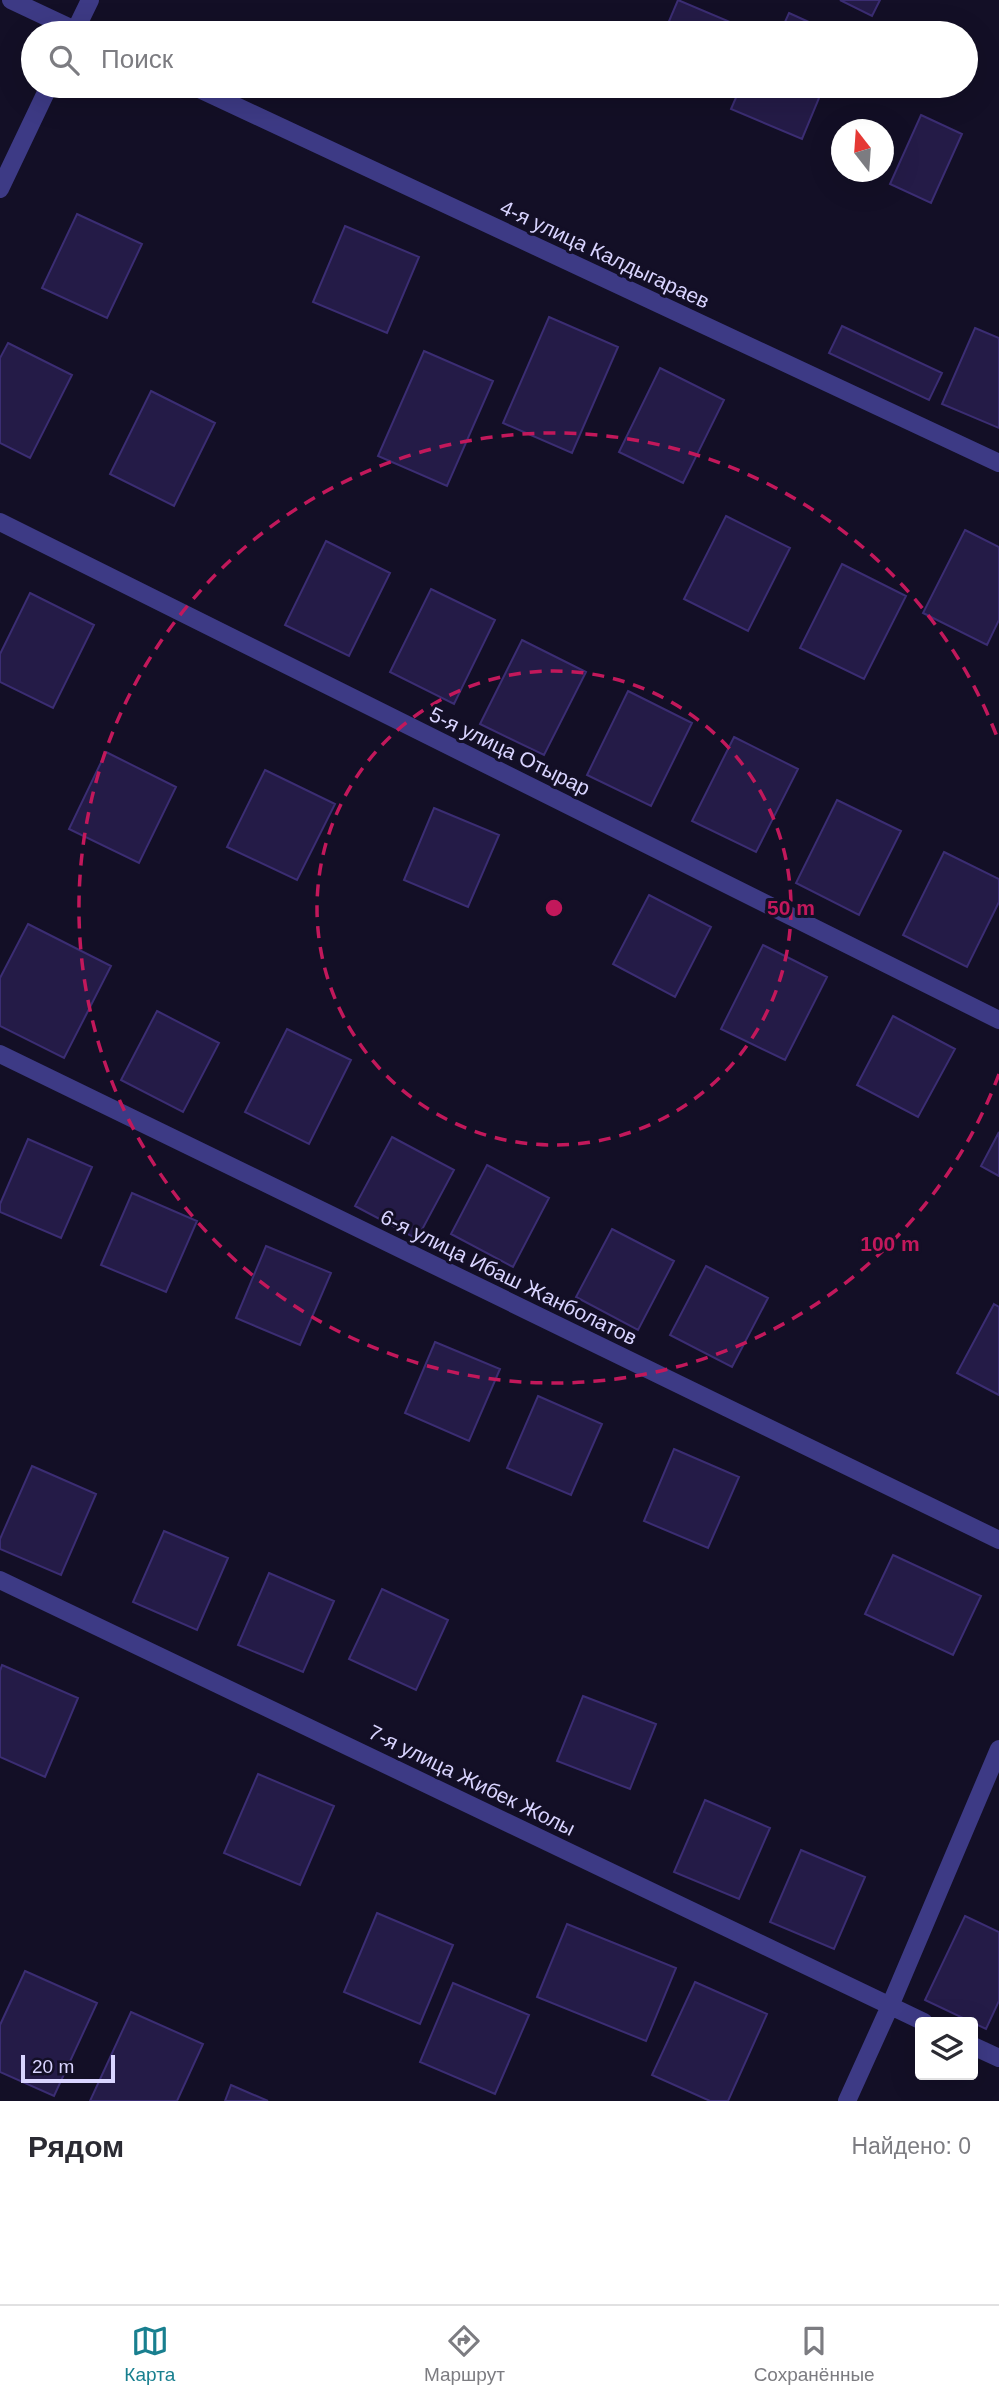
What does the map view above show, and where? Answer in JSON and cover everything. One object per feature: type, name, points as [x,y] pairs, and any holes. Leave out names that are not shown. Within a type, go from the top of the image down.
[{"type":"street","points":[[11,0],[54,21]]},
{"type":"street","points":[[81,21],[90,0]]},
{"type":"street","points":[[0,189],[43,98]]},
{"type":"street","name":"4-я улица Калдыгараев","points":[[219,98],[999,463]]},
{"type":"street","name":"5-я улица Отырар","points":[[0,522],[999,1020]]},
{"type":"street","name":"6-я улица Ибаш Жанболатов","points":[[0,1054],[999,1540]]},
{"type":"street","name":"7-я улица Жибек Жолы","points":[[0,1580],[915,2018]]},
{"type":"street","points":[[847,2101],[999,1749]]},
{"type":"street","points":[[978,2048],[999,2058]]},
{"type":"building","points":[[678,0],[728,21],[669,21]]},
{"type":"building","points":[[840,0],[880,0],[872,16]]},
{"type":"building","points":[[789,13],[807,21],[785,21]]},
{"type":"building","points":[[736,98],[819,98],[802,139],[731,109]]},
{"type":"building","points":[[921,115],[962,134],[931,203],[890,184],[894,182],[894,175]]},
{"type":"building","points":[[77,214],[142,244],[107,318],[42,288]]},
{"type":"building","points":[[345,226],[419,257],[387,333],[313,302]]},
{"type":"building","points":[[549,317],[618,347],[572,453],[503,423]]},
{"type":"building","points":[[842,326],[942,373],[929,400],[829,353]]},
{"type":"building","points":[[975,328],[999,338],[999,428],[942,404]]},
{"type":"building","points":[[8,343],[72,375],[30,458],[0,443],[0,358]]},
{"type":"building","points":[[424,351],[493,381],[447,486],[378,456]]},
{"type":"building","points":[[660,368],[724,400],[683,483],[619,452]]},
{"type":"building","points":[[151,391],[215,423],[174,506],[110,474]]},
{"type":"building","points":[[726,516],[790,548],[748,631],[684,599]]},
{"type":"building","points":[[965,530],[999,547],[999,620],[987,645],[923,613]]},
{"type":"building","points":[[326,541],[390,573],[349,656],[285,625]]},
{"type":"building","points":[[842,564],[906,596],[864,679],[800,648]]},
{"type":"building","points":[[431,589],[495,620],[454,704],[390,672]]},
{"type":"building","points":[[30,593],[94,625],[53,708],[0,682],[0,654]]},
{"type":"building","points":[[522,640],[586,672],[544,755],[480,724]]},
{"type":"building","points":[[628,691],[692,723],[651,806],[587,775]]},
{"type":"building","points":[[734,737],[798,769],[756,852],[692,821]]},
{"type":"building","points":[[106,752],[176,787],[139,863],[69,829]]},
{"type":"building","points":[[265,770],[335,804],[297,880],[227,847]]},
{"type":"building","points":[[837,800],[901,831],[859,915],[796,883]]},
{"type":"building","points":[[434,808],[499,835],[468,907],[404,880]]},
{"type":"building","points":[[944,852],[999,879],[999,902],[967,967],[903,935]]},
{"type":"building","points":[[649,895],[711,927],[675,997],[613,964]]},
{"type":"building","points":[[28,924],[111,966],[64,1058],[0,1026],[0,978]]},
{"type":"building","points":[[763,945],[827,977],[785,1060],[721,1029]]},
{"type":"building","points":[[157,1011],[219,1043],[183,1112],[121,1080]]},
{"type":"building","points":[[893,1016],[955,1049],[918,1117],[857,1085]]},
{"type":"building","points":[[287,1029],[351,1060],[309,1144],[245,1112]]},
{"type":"building","points":[[999,1132],[999,1176],[981,1166]]},
{"type":"building","points":[[392,1137],[454,1170],[417,1239],[355,1206]]},
{"type":"building","points":[[28,1139],[92,1167],[61,1238],[0,1212],[0,1204]]},
{"type":"building","points":[[487,1165],[549,1198],[513,1267],[451,1234]]},
{"type":"building","points":[[132,1193],[197,1221],[166,1292],[101,1265]]},
{"type":"building","points":[[612,1229],[674,1261],[638,1330],[576,1297]]},
{"type":"building","points":[[266,1246],[331,1273],[300,1345],[236,1318]]},
{"type":"building","points":[[706,1266],[768,1298],[732,1367],[670,1335]]},
{"type":"building","points":[[994,1304],[999,1307],[999,1395],[957,1373]]},
{"type":"building","points":[[435,1342],[500,1369],[469,1441],[405,1413]]},
{"type":"building","points":[[538,1396],[602,1424],[571,1495],[507,1468]]},
{"type":"building","points":[[674,1449],[739,1477],[708,1548],[644,1521]]},
{"type":"building","points":[[32,1466],[96,1494],[61,1575],[0,1549],[0,1539]]},
{"type":"building","points":[[164,1531],[228,1558],[197,1630],[133,1602]]},
{"type":"building","points":[[893,1555],[981,1596],[953,1655],[865,1614]]},
{"type":"building","points":[[269,1573],[334,1601],[303,1672],[238,1645]]},
{"type":"building","points":[[382,1589],[448,1620],[416,1690],[349,1659]]},
{"type":"building","points":[[2,1665],[78,1698],[45,1777],[0,1757]]},
{"type":"building","points":[[583,1696],[656,1724],[630,1789],[557,1761]]},
{"type":"building","points":[[258,1774],[334,1806],[300,1885],[224,1853]]},
{"type":"building","points":[[705,1800],[770,1828],[739,1899],[674,1872]]},
{"type":"building","points":[[801,1850],[865,1877],[834,1949],[770,1922]]},
{"type":"building","points":[[377,1913],[453,1945],[420,2024],[344,1992]]},
{"type":"building","points":[[965,1916],[999,1932],[999,2001],[986,2029],[978,2025],[978,2017],[961,2017],[925,2000]]},
{"type":"building","points":[[567,1924],[676,1968],[646,2041],[537,1997]]},
{"type":"building","points":[[25,1971],[97,2003],[54,2096],[0,2072],[0,2025]]},
{"type":"building","points":[[695,1982],[767,2014],[728,2101],[710,2101],[652,2075]]},
{"type":"building","points":[[453,1983],[529,2015],[495,2094],[420,2062]]},
{"type":"building","points":[[131,2012],[203,2044],[177,2101],[90,2101]]},
{"type":"building","points":[[231,2085],[268,2101],[225,2101]]}]
